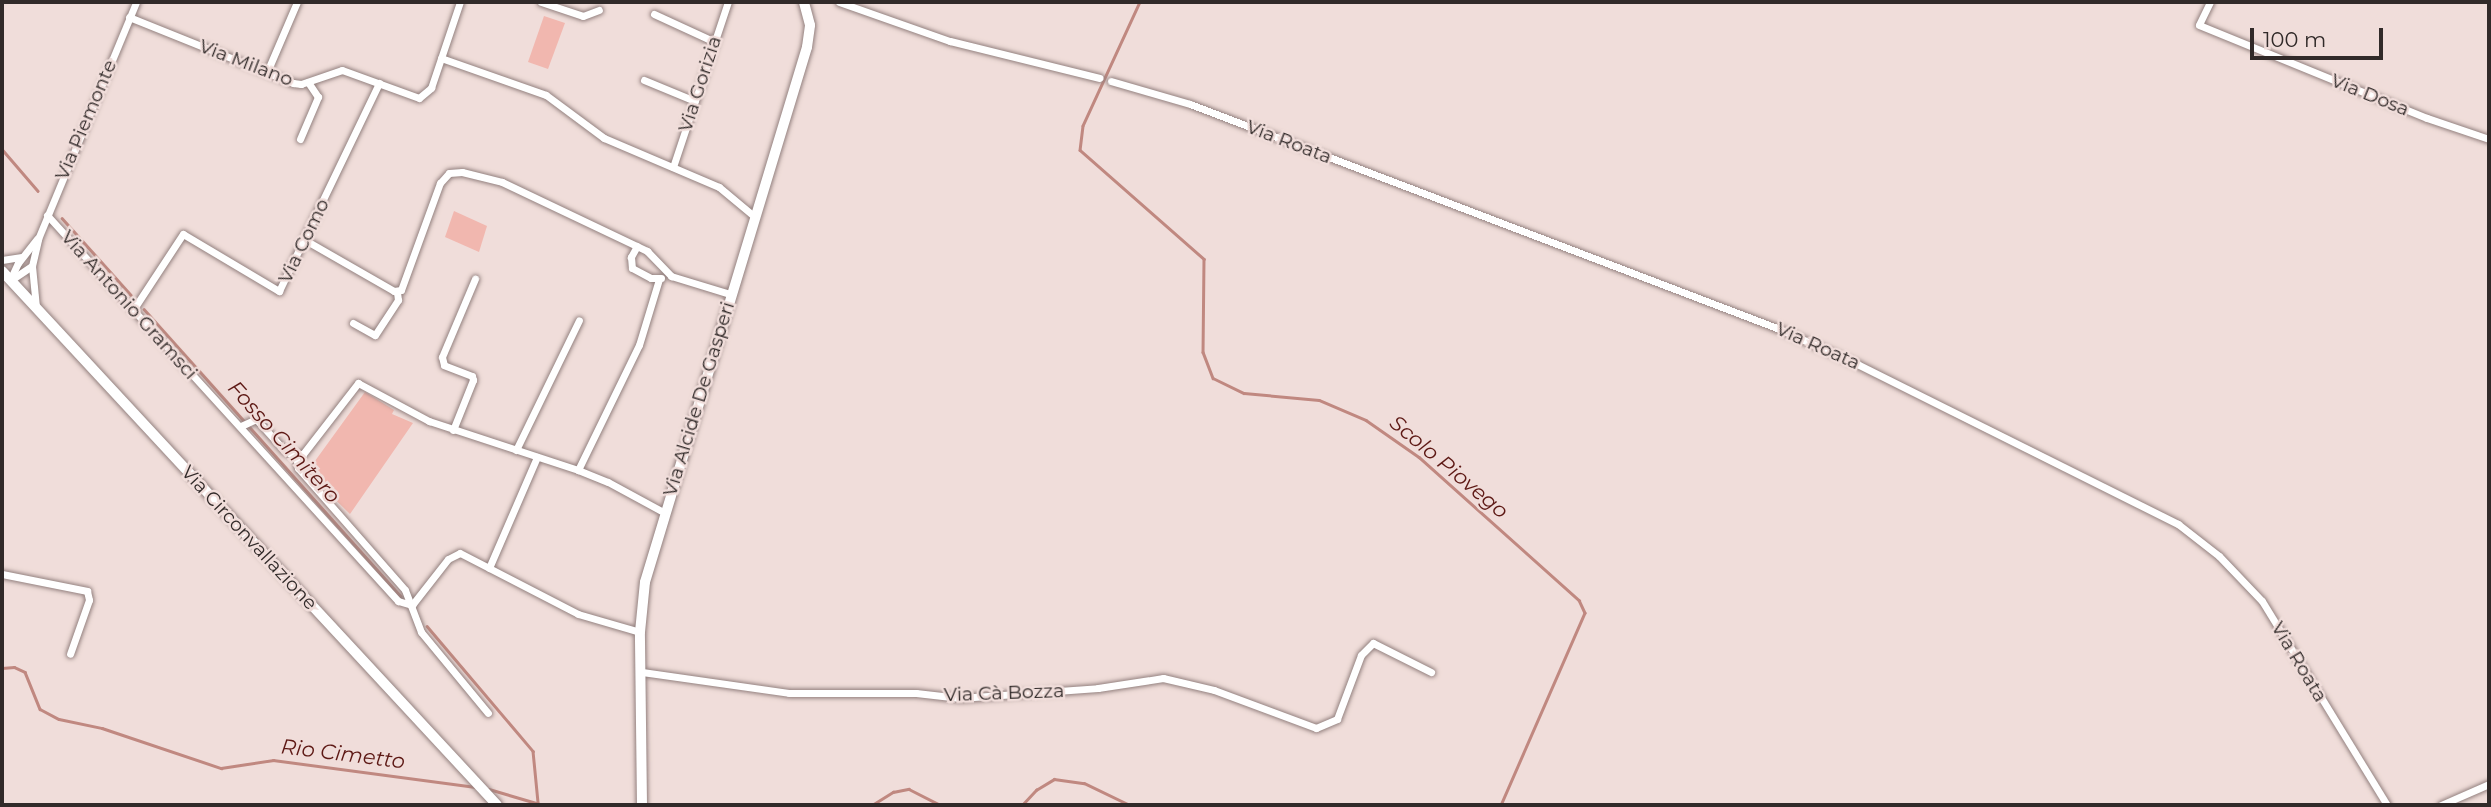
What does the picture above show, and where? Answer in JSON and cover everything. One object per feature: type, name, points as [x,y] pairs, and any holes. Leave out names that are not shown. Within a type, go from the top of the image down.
[{"type":"main road","name":"Via Circonvallazione","points":[[2,271],[497,805]]},
{"type":"street","name":"Via Piemonte","points":[[37,307],[32,266],[38,239],[136,2]]},
{"type":"street","points":[[267,72],[297,2]]},
{"type":"street","name":"Via Milano","points":[[129,17],[293,83],[308,82],[342,70],[423,98],[431,88],[460,2]]},
{"type":"street","points":[[541,2],[583,16],[599,10]]},
{"type":"street","name":"Via Gorizia","points":[[673,167],[728,2]]},
{"type":"street","name":"Via Alcide De Gasperi","points":[[642,805],[640,632],[645,582],[730,294],[807,47],[810,25],[804,2]]},
{"type":"street","points":[[839,2],[950,41],[1099,78]]},
{"type":"street","name":"Via Dosa","points":[[2210,2],[2199,25],[2427,118],[2489,139]]},
{"type":"street","points":[[654,15],[715,42]]},
{"type":"street","points":[[441,58],[546,95],[604,138],[725,191],[755,217]]},
{"type":"street","points":[[644,80],[695,101]]},
{"type":"street","name":"Via Roata","points":[[1111,81],[1190,104],[1767,323],[1857,364],[2178,524],[2219,556],[2262,600],[2387,805]]},
{"type":"street","points":[[300,139],[318,97],[308,82]]},
{"type":"street","name":"Via Como","points":[[133,310],[183,234],[279,291],[379,83]]},
{"type":"street","points":[[397,292],[403,288],[440,183],[453,172],[502,183],[652,254],[668,274],[730,294]]},
{"type":"street","name":"Via Antonio Gramsci","points":[[47,215],[236,424],[242,425],[398,601],[412,605]]},
{"type":"street","name":"Via Piemonte","points":[[10,281],[23,257],[38,239]]},
{"type":"street","points":[[305,240],[397,292]]},
{"type":"street","points":[[637,246],[631,257],[632,268],[659,279]]},
{"type":"street","points":[[2,260],[23,257]]},
{"type":"street","points":[[10,281],[32,266]]},
{"type":"street","points":[[578,470],[639,345],[659,279],[668,274]]},
{"type":"street","points":[[453,430],[473,380],[472,376],[444,365],[442,357],[475,279]]},
{"type":"street","points":[[353,323],[375,335],[398,300],[397,292]]},
{"type":"street","points":[[516,450],[579,320]]},
{"type":"street","points":[[242,425],[251,419],[260,421],[284,450],[296,455],[303,454],[358,383],[407,410],[453,430],[608,482],[665,513]]},
{"type":"street","points":[[296,455],[298,468],[405,590],[421,632],[488,713]]},
{"type":"street","points":[[489,568],[537,457]]},
{"type":"street","points":[[412,605],[429,580],[456,552],[578,614],[640,632]]},
{"type":"street","points":[[2,574],[87,591],[89,600],[70,654]]},
{"type":"street","name":"Via Cà Bozza","points":[[642,672],[789,693],[916,693],[960,698],[1098,688],[1163,678],[1214,690],[1316,728],[1337,719],[1361,655],[1373,643],[1431,671]]},
{"type":"street","points":[[2441,805],[2489,784]]},
{"type":"shaded area","points":[[544,16],[565,23],[548,69],[528,62]]},
{"type":"shaded area","points":[[454,211],[487,226],[479,252],[445,237]]},
{"type":"shaded area","points":[[365,392],[394,410],[392,414],[413,423],[350,514],[307,472]]},
{"type":"waterway","name":"Scolo Piovego","points":[[1140,2],[1083,126],[1080,150],[1204,259],[1203,352],[1213,378],[1244,393],[1319,400],[1366,420],[1419,457],[1579,600],[1585,613],[1501,805]]},
{"type":"waterway","name":"Fosso Cimitero","points":[[2,149],[38,191]]},
{"type":"waterway","name":"Fosso Cimitero","points":[[62,218],[131,295]]},
{"type":"waterway","name":"Fosso Cimitero","points":[[144,309],[401,596]]},
{"type":"waterway","name":"Fosso Cimitero","points":[[427,626],[533,751],[538,802]]},
{"type":"waterway","name":"Rio Cimetto","points":[[2,668],[14,667],[25,672],[40,709],[59,719],[102,728],[221,768],[273,760],[475,787]]},
{"type":"waterway","name":"Rio Cimetto","points":[[1022,805],[1036,790],[1054,779],[1084,783],[1130,805]]},
{"type":"waterway","name":"Rio Cimetto","points":[[489,789],[543,805]]},
{"type":"waterway","name":"Rio Cimetto","points":[[872,805],[893,792],[909,789],[940,805]]}]
